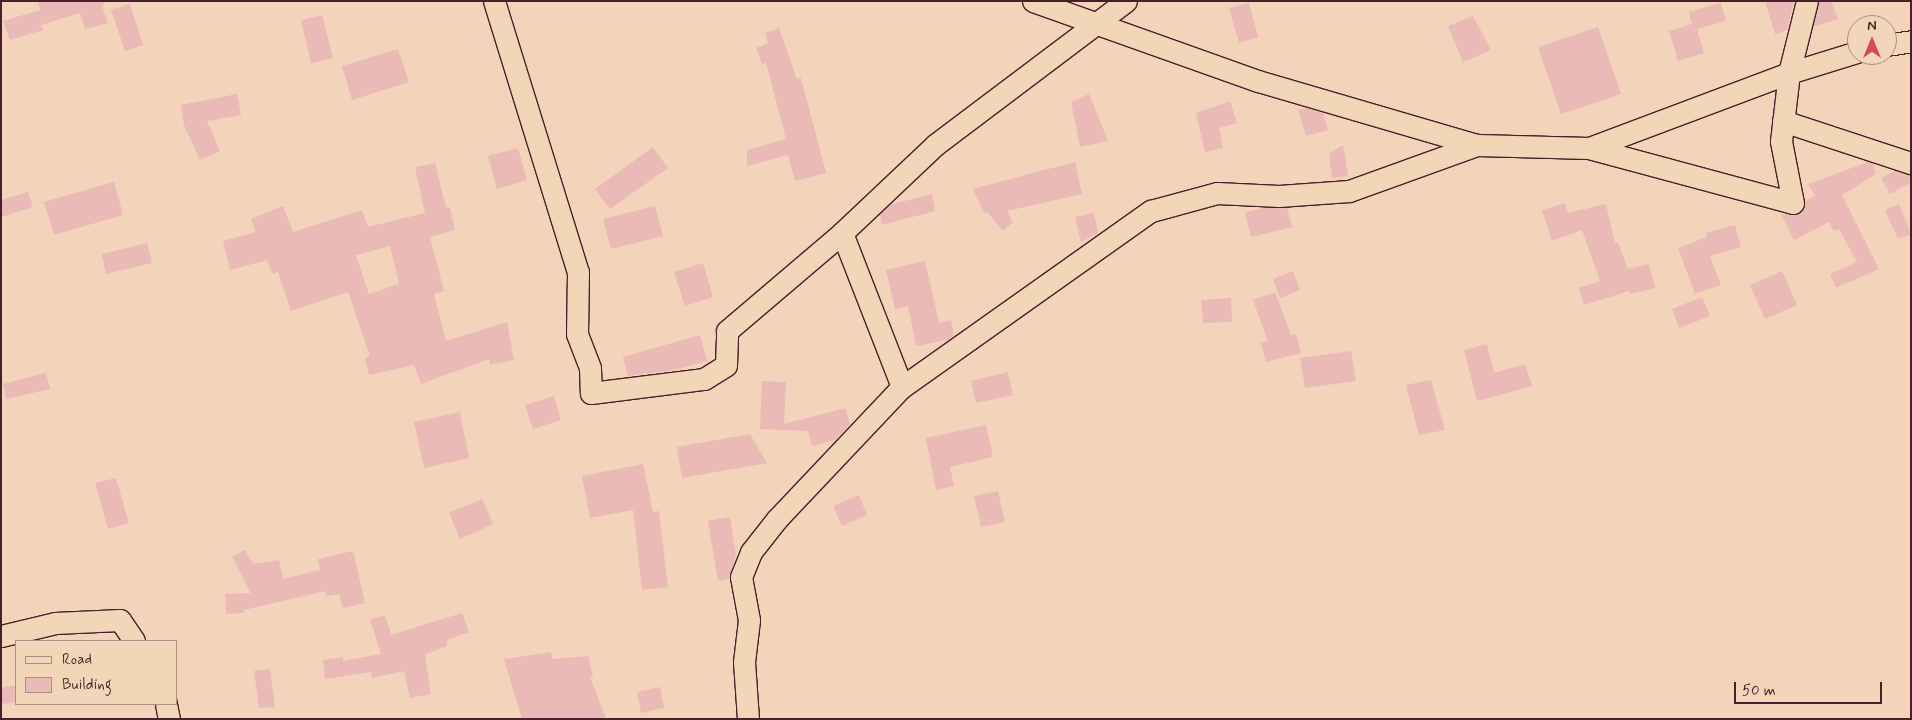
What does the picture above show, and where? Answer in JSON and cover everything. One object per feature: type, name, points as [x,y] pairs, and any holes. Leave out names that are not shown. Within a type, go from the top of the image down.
[{"type":"street","points":[[494,1],[578,272],[578,334],[590,368],[591,392],[704,379],[726,365],[727,331],[842,233],[935,145],[1126,1]]},
{"type":"street","points":[[1033,1],[1258,82],[1477,145],[1589,148],[1793,203],[1781,141],[1790,73],[1808,1]]},
{"type":"street","points":[[1897,43],[1911,41]]},
{"type":"street","points":[[1589,148],[1790,73],[1847,55]]},
{"type":"street","points":[[1783,121],[1911,163]]},
{"type":"street","points":[[748,719],[744,662],[749,620],[741,577],[751,552],[777,519],[902,387],[1151,211],[1218,193],[1279,196],[1348,191],[1477,145]]},
{"type":"street","points":[[842,233],[902,387]]},
{"type":"street","points":[[1,636],[55,623],[120,620],[133,640]]},
{"type":"street","points":[[166,705],[169,719]]},
{"type":"building","points":[[38,1],[106,1],[102,6],[108,23],[85,29],[80,13],[41,25],[43,30],[10,40],[3,21],[40,10]]},
{"type":"building","points":[[1765,1],[1794,1],[1787,30],[1775,34]]},
{"type":"building","points":[[1819,1],[1831,1],[1838,19],[1813,27]]},
{"type":"building","points":[[1249,3],[1258,37],[1239,43],[1229,8]]},
{"type":"building","points":[[1721,3],[1726,21],[1697,29],[1704,53],[1678,61],[1669,31],[1692,24],[1689,12]]},
{"type":"building","points":[[130,4],[143,45],[125,51],[111,10]]},
{"type":"building","points":[[322,15],[333,58],[311,63],[301,20]]},
{"type":"building","points":[[1473,16],[1491,50],[1463,62],[1448,26]]},
{"type":"building","points":[[1598,27],[1621,94],[1561,114],[1538,47]]},
{"type":"building","points":[[779,28],[797,79],[801,78],[826,173],[795,181],[788,155],[747,166],[747,150],[786,139],[766,63],[762,64],[756,48],[768,43],[765,33]]},
{"type":"building","points":[[398,49],[409,82],[352,100],[342,66]]},
{"type":"building","points":[[237,94],[241,115],[207,121],[220,151],[200,160],[184,125],[181,105]]},
{"type":"building","points":[[1089,94],[1108,141],[1080,147],[1071,102]]},
{"type":"building","points":[[1230,101],[1237,123],[1219,128],[1223,148],[1205,152],[1196,113]]},
{"type":"building","points":[[1306,108],[1323,113],[1328,130],[1306,136],[1298,110]]},
{"type":"building","points":[[1343,145],[1348,176],[1332,178],[1329,154]]},
{"type":"building","points":[[653,147],[668,168],[610,209],[595,189]]},
{"type":"building","points":[[518,148],[527,180],[497,189],[488,156]]},
{"type":"building","points":[[1075,162],[1082,194],[1007,211],[1013,222],[1003,231],[987,212],[984,213],[973,189]]},
{"type":"building","points":[[1868,162],[1873,164],[1876,174],[1842,195],[1879,269],[1836,288],[1830,274],[1857,262],[1839,229],[1834,231],[1829,222],[1794,240],[1781,214],[1796,215],[1802,212],[1805,201],[1815,196],[1808,184]]},
{"type":"building","points":[[435,163],[446,208],[450,207],[455,230],[430,237],[444,291],[434,294],[446,341],[507,322],[514,360],[490,365],[489,359],[421,384],[414,365],[369,375],[365,358],[370,356],[348,292],[291,311],[278,272],[273,274],[267,260],[230,270],[223,241],[256,232],[251,219],[283,206],[293,232],[362,210],[368,227],[425,213],[415,167]],"holes":[[[390,246],[399,284],[369,294],[356,255]]]},
{"type":"building","points":[[1895,171],[1911,175],[1911,182],[1890,194],[1881,178]]},
{"type":"building","points":[[114,182],[123,215],[54,235],[44,202]]},
{"type":"building","points":[[28,192],[33,207],[1,217],[1,200]]},
{"type":"building","points":[[932,194],[935,211],[882,225],[880,214],[889,205]]},
{"type":"building","points":[[1565,203],[1568,213],[1606,204],[1615,243],[1618,242],[1628,269],[1649,264],[1655,288],[1630,294],[1629,291],[1584,305],[1579,288],[1600,281],[1582,230],[1552,241],[1542,210]]},
{"type":"building","points":[[1899,204],[1911,234],[1898,239],[1885,210]]},
{"type":"building","points":[[655,206],[663,236],[611,249],[603,219]]},
{"type":"building","points":[[1264,208],[1287,208],[1292,227],[1251,237],[1245,212]]},
{"type":"building","points":[[1094,213],[1098,233],[1081,242],[1075,217]]},
{"type":"building","points":[[1735,225],[1741,247],[1710,256],[1721,285],[1695,294],[1678,248],[1707,237],[1706,233]]},
{"type":"building","points":[[147,243],[152,263],[106,274],[102,254]]},
{"type":"building","points":[[925,261],[939,323],[951,320],[954,335],[948,340],[916,346],[908,306],[895,309],[886,270]]},
{"type":"building","points":[[703,263],[713,297],[685,306],[674,272]]},
{"type":"building","points":[[1293,271],[1300,290],[1280,298],[1273,279]]},
{"type":"building","points":[[1782,271],[1797,305],[1765,319],[1750,285]]},
{"type":"building","points":[[1275,292],[1291,335],[1296,334],[1301,353],[1266,362],[1261,343],[1268,341],[1253,300]]},
{"type":"building","points":[[1702,297],[1710,316],[1679,328],[1672,309]]},
{"type":"building","points":[[1231,298],[1232,322],[1203,323],[1201,300]]},
{"type":"building","points":[[700,335],[707,361],[674,370],[628,376],[623,357]]},
{"type":"building","points":[[1487,344],[1494,373],[1525,364],[1532,386],[1477,401],[1464,350]]},
{"type":"building","points":[[1351,351],[1356,381],[1305,388],[1300,358]]},
{"type":"building","points":[[1008,372],[1013,395],[976,403],[971,381]]},
{"type":"building","points":[[46,373],[50,389],[6,399],[3,384]]},
{"type":"building","points":[[1431,380],[1445,430],[1419,435],[1406,385]]},
{"type":"building","points":[[762,381],[786,382],[784,424],[845,408],[850,424],[835,440],[812,446],[808,431],[760,429]]},
{"type":"building","points":[[554,396],[561,420],[533,429],[525,405]]},
{"type":"building","points":[[460,412],[469,458],[424,468],[414,422]]},
{"type":"building","points":[[986,425],[993,457],[950,467],[954,486],[936,490],[926,438]]},
{"type":"building","points":[[750,434],[767,463],[682,478],[677,447]]},
{"type":"building","points":[[643,464],[653,512],[659,511],[668,587],[642,590],[633,510],[590,518],[582,476]]},
{"type":"building","points":[[116,478],[129,523],[108,529],[95,483]]},
{"type":"building","points":[[998,491],[1005,522],[981,527],[974,496]]},
{"type":"building","points":[[859,495],[867,515],[842,526],[833,506]]},
{"type":"building","points":[[482,499],[493,524],[460,539],[449,513]]},
{"type":"building","points":[[730,517],[736,555],[729,579],[718,581],[708,521]]},
{"type":"building","points":[[245,550],[253,564],[279,560],[283,579],[320,570],[318,559],[353,551],[365,603],[343,608],[339,594],[327,596],[325,591],[244,610],[244,613],[226,614],[225,594],[251,593],[232,557]]},
{"type":"building","points":[[462,613],[469,632],[447,640],[447,646],[425,654],[431,694],[410,698],[404,671],[372,678],[371,672],[325,679],[323,660],[343,657],[343,661],[381,654],[370,619],[385,615],[391,635]]},
{"type":"building","points":[[551,652],[552,659],[588,656],[593,677],[590,677],[606,719],[522,719],[504,659]]},
{"type":"building","points":[[270,669],[275,707],[259,708],[254,671]]},
{"type":"building","points":[[15,685],[15,702],[1,704],[1,688]]},
{"type":"building","points":[[660,687],[664,708],[641,713],[637,692]]}]
